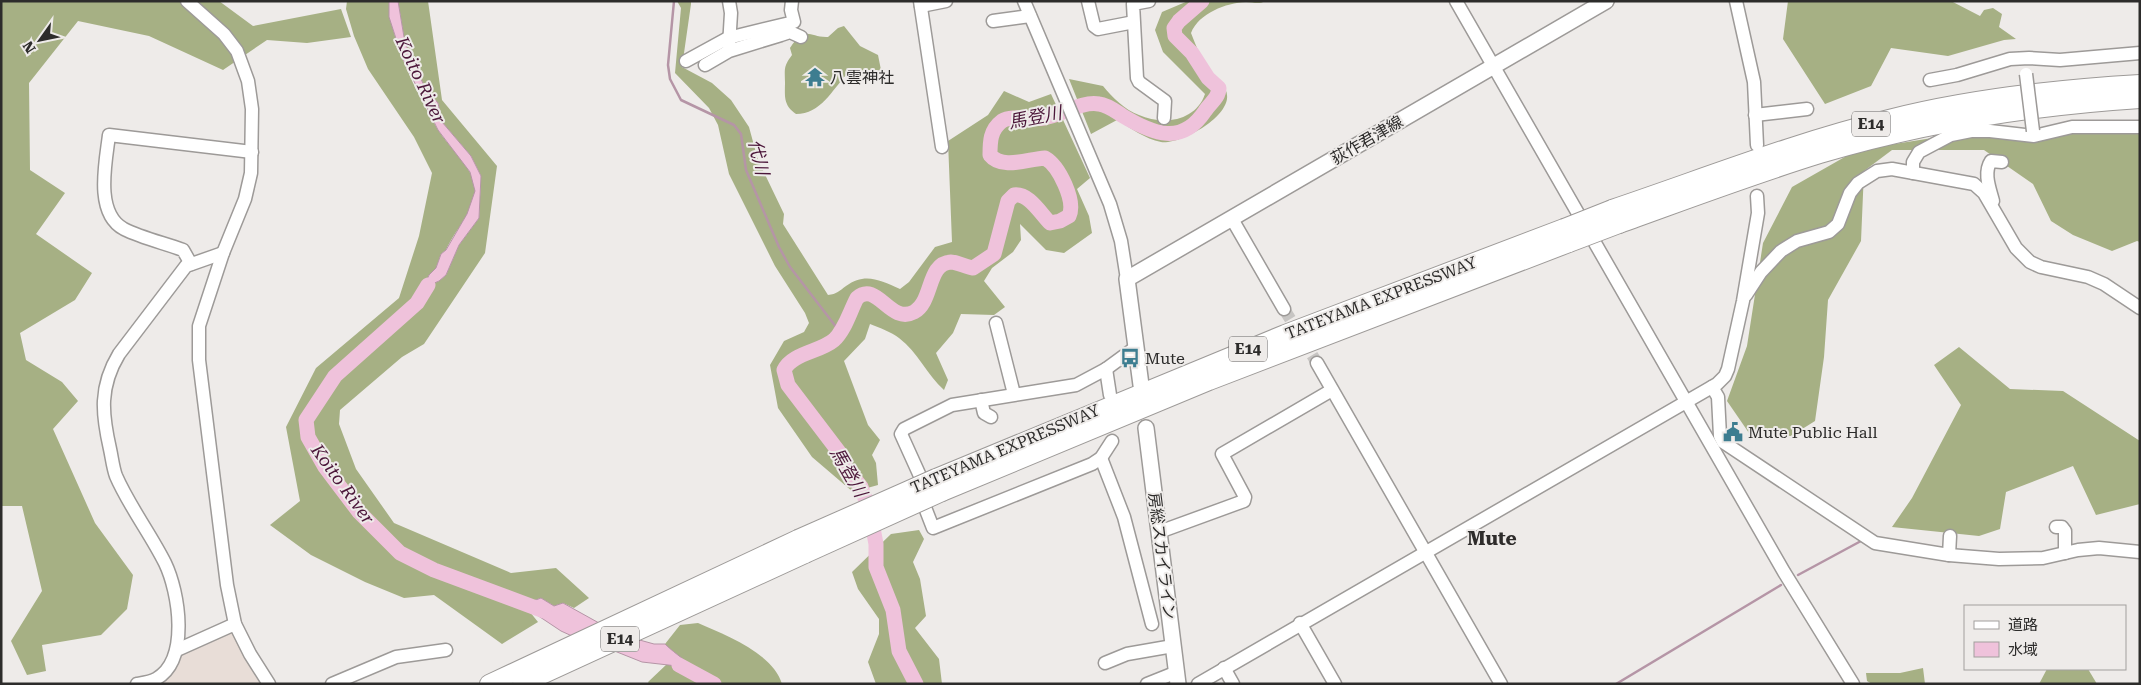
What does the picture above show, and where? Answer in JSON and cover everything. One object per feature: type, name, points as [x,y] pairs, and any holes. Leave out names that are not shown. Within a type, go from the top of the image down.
[{"type":"highway","name":"TATEYAMA EXPRESSWAY","points":[[489,684],[530,674],[802,547],[933,482],[1285,334],[1616,217],[1796,146],[1889,119],[1955,104],[2015,95],[2140,84]]},
{"type":"highway","name":"TATEYAMA EXPRESSWAY","points":[[1616,217],[1822,154],[1960,120],[2018,110],[2140,99]]},
{"type":"main road","name":"荻作君津線","points":[[1127,279],[1606,1]]},
{"type":"main road","points":[[1127,279],[1141,385]]},
{"type":"main road","name":"房総スカイライン","points":[[1146,428],[1178,678]]},
{"type":"street","points":[[187,1],[224,34],[236,51],[248,81],[252,109],[251,173],[245,199],[223,253],[200,326],[200,360],[227,585],[235,624],[250,654],[269,684]]},
{"type":"street","points":[[729,1],[729,45]]},
{"type":"street","points":[[705,65],[729,45],[794,22],[791,10],[792,1]]},
{"type":"street","points":[[942,147],[921,4],[946,1]]},
{"type":"street","points":[[1024,1],[1110,204],[1121,241],[1127,279]]},
{"type":"street","points":[[1088,1],[1094,26],[1098,29],[1129,23]]},
{"type":"street","points":[[1149,1],[1133,4],[1137,78],[1139,82],[1166,101],[1164,118]]},
{"type":"street","points":[[1456,1],[1849,682]]},
{"type":"street","points":[[1736,1],[1754,82],[1757,145]]},
{"type":"street","points":[[993,21],[1030,16]]},
{"type":"street","points":[[686,60],[711,45],[729,45],[790,32],[801,37]]},
{"type":"street","points":[[1930,80],[1957,75],[2010,59],[2060,60],[2140,53]]},
{"type":"street","points":[[2024,58],[2033,133]]},
{"type":"street","points":[[1755,115],[1807,110]]},
{"type":"street","points":[[1913,173],[1913,162],[1919,152],[1951,136],[1971,131],[2033,133],[2072,127],[2140,128]]},
{"type":"street","points":[[191,264],[183,250],[123,228],[112,218],[103,189],[109,135],[252,152]]},
{"type":"street","points":[[1994,206],[1987,173],[1991,161],[2002,162]]},
{"type":"street","points":[[1743,301],[1761,272],[1781,251],[1797,241],[1829,232],[1838,224],[1850,193],[1858,183],[1877,171],[1892,169],[1974,184],[1994,206],[2016,248],[2030,262],[2041,267],[2088,277],[2104,284],[2140,308]]},
{"type":"street","points":[[1198,684],[1300,623],[1712,387],[1725,376],[1743,301],[1758,213],[1757,196]]},
{"type":"street","points":[[1232,219],[1284,309]]},
{"type":"street","points":[[137,684],[156,680],[171,665],[177,650],[179,631],[176,607],[166,564],[116,475],[105,425],[104,400],[108,375],[119,354],[186,266],[223,253]]},
{"type":"street","points":[[996,323],[1014,394]]},
{"type":"street","points":[[933,482],[902,434],[904,429],[952,405],[1076,384],[1106,369],[1136,347]]},
{"type":"street","points":[[1317,363],[1501,684]]},
{"type":"street","points":[[1106,369],[1110,395]]},
{"type":"street","points":[[1712,387],[1718,397],[1720,436],[1723,442],[1875,543],[1948,555],[1999,559],[2043,558],[2099,548],[2140,552]]},
{"type":"street","points":[[1159,532],[1244,501],[1245,497],[1222,454],[1332,390]]},
{"type":"street","points":[[981,400],[984,413],[990,418]]},
{"type":"street","points":[[926,510],[933,528],[1092,464],[1101,458],[1112,441]]},
{"type":"street","points":[[1101,458],[1124,517],[1152,624]]},
{"type":"street","points":[[2056,527],[2062,527],[2065,531],[2065,553]]},
{"type":"street","points":[[1948,555],[1950,536]]},
{"type":"street","points":[[1300,623],[1335,684]]},
{"type":"street","points":[[177,650],[235,624]]},
{"type":"street","points":[[1105,663],[1127,654],[1173,646]]},
{"type":"street","points":[[332,684],[396,657],[446,650]]},
{"type":"street","points":[[1224,668],[1233,684]]},
{"type":"street","points":[[1147,684],[1178,678]]},
{"type":"shaded area","points":[[231,629],[265,684],[160,684],[179,655]]},
{"type":"green space","points":[[1,1],[219,1],[253,26],[341,9],[351,37],[307,43],[267,40],[223,70],[149,36],[78,21],[29,83],[30,170],[65,193],[36,234],[92,273],[75,300],[20,333],[26,360],[62,382],[78,401],[53,429],[95,523],[133,575],[127,609],[101,635],[42,645],[46,671],[27,675],[11,641],[42,591],[22,506],[1,506]]},
{"type":"green space","points":[[347,1],[389,1],[394,34],[413,83],[437,128],[461,158],[474,184],[475,192],[467,215],[446,250],[441,254],[436,268],[429,275],[418,301],[432,284],[446,275],[459,245],[479,218],[481,176],[471,156],[442,122],[438,103],[425,88],[405,43],[398,1],[428,1],[442,100],[497,166],[485,253],[424,344],[402,357],[340,410],[339,424],[356,469],[394,523],[511,573],[556,568],[589,598],[574,608],[563,603],[554,606],[541,598],[532,601],[526,607],[538,622],[502,644],[434,595],[404,598],[365,582],[311,555],[270,525],[300,501],[286,427],[316,368],[399,298],[419,236],[432,173],[414,137],[368,69],[354,36],[346,9]]},
{"type":"green space","points":[[677,1],[691,1],[682,67],[712,83],[731,100],[749,127],[758,160],[784,214],[783,224],[828,295],[838,292],[853,282],[866,278],[879,280],[900,289],[909,282],[935,247],[952,242],[948,141],[988,115],[1004,91],[1029,102],[1051,94],[1090,178],[1077,189],[1089,216],[1092,233],[1064,253],[1046,250],[1020,224],[1021,240],[1013,252],[992,268],[984,281],[1005,307],[994,315],[961,314],[953,333],[936,353],[948,380],[944,390],[932,378],[906,344],[885,330],[870,324],[865,339],[844,361],[868,425],[880,440],[872,455],[876,463],[878,485],[853,492],[812,457],[778,408],[770,365],[784,341],[804,332],[809,323],[805,313],[775,266],[729,174],[718,125],[709,108],[675,73],[681,8]]},
{"type":"green space","points":[[1188,1],[1265,1],[1230,4],[1214,10],[1200,20],[1191,33],[1207,67],[1227,92],[1226,103],[1221,112],[1202,128],[1180,139],[1169,142],[1161,142],[1149,138],[1117,120],[1091,134],[1069,79],[1103,86],[1124,107],[1134,113],[1158,120],[1178,119],[1194,110],[1201,103],[1205,94],[1163,52],[1155,30],[1162,12]]},
{"type":"green space","points":[[1788,1],[1951,1],[1980,16],[1984,10],[1993,8],[2002,14],[1999,27],[2016,39],[2004,40],[1948,56],[1891,48],[1871,86],[1825,104],[1783,39]]},
{"type":"green space","points":[[844,26],[860,46],[878,55],[881,70],[861,77],[847,74],[819,106],[805,113],[796,114],[787,104],[785,96],[785,68],[792,55],[790,48],[804,34],[828,37],[838,28]]},
{"type":"green space","points":[[2140,130],[2140,242],[2137,241],[2112,251],[2073,235],[2051,221],[2033,184],[1984,150],[1892,150],[1864,171],[1861,241],[1828,300],[1824,357],[1815,421],[1791,436],[1749,433],[1727,401],[1747,346],[1763,243],[1792,187],[1857,150],[1951,135]]},
{"type":"green space","points":[[1959,347],[2010,389],[2063,391],[2140,441],[2140,504],[2096,515],[2073,466],[2006,492],[2000,529],[1979,536],[1892,527],[1912,498],[1961,405],[1934,365]]},
{"type":"green space","points":[[919,530],[924,539],[913,562],[920,579],[926,616],[915,628],[939,659],[942,684],[876,684],[868,662],[879,634],[879,619],[858,589],[852,572],[891,534]]},
{"type":"green space","points":[[698,623],[734,639],[759,654],[777,673],[782,684],[649,684],[648,682],[667,664],[681,668],[686,661],[677,657],[665,644],[680,625]]},
{"type":"green space","points":[[1923,668],[1925,684],[1872,684],[1867,681],[1866,673],[1900,673]]},
{"type":"green space","points":[[2046,670],[2089,670],[2097,684],[2039,684]]},
{"type":"water","points":[[389,1],[398,1],[405,43],[425,88],[438,103],[442,122],[471,156],[481,176],[479,218],[459,245],[446,275],[432,284],[417,303],[429,275],[436,268],[441,254],[446,250],[467,214],[475,191],[470,172],[438,130],[402,57],[389,17]]},
{"type":"water","points":[[541,598],[554,606],[563,603],[599,623],[572,636],[561,631],[525,607],[525,604]]},
{"type":"water","points":[[636,639],[654,644],[665,644],[686,662],[696,674],[677,666],[642,662],[612,650]]},
{"type":"waterway","name":"代川","points":[[674,1],[668,65],[670,79],[681,100],[734,125],[741,134],[746,170],[779,247],[790,267],[840,332]]},
{"type":"waterway","name":"馬登川","points":[[916,684],[899,651],[893,610],[876,567],[876,544],[870,512],[861,487],[846,468],[842,456],[788,385],[784,370],[793,360],[834,340],[844,326],[857,298],[864,294],[871,294],[898,313],[914,312],[920,307],[934,276],[943,264],[953,262],[973,268],[994,254],[1008,201],[1014,195],[1019,195],[1029,200],[1050,223],[1060,221],[1069,216],[1071,210],[1065,184],[1056,168],[1045,158],[1008,163],[1001,162],[990,155],[993,132],[1002,121],[1011,118],[1044,118],[1085,104],[1099,104],[1111,108],[1145,128],[1156,132],[1177,133],[1187,129],[1196,122],[1216,98],[1219,88],[1208,78],[1192,53],[1175,36],[1174,28],[1179,21],[1202,1]]},
{"type":"waterway","name":"Koito River","points":[[428,285],[417,303],[335,376],[306,420],[308,437],[325,467],[359,512],[400,553],[434,570],[544,611]]},
{"type":"waterway","points":[[1798,575],[1861,541]]},
{"type":"waterway","points":[[1616,684],[1781,585]]},
{"type":"waterway","name":"Koito River","points":[[679,665],[714,684]]},
{"type":"tunnel","points":[[1284,309],[1317,363]]},
{"type":"place","name":"八雲神社","points":[[815,77]]},
{"type":"place","name":"Mute","points":[[1130,358]]},
{"type":"place","name":"Mute Public Hall","points":[[1733,432]]},
{"type":"district","name":"Mute","points":[[1492,538]]}]
